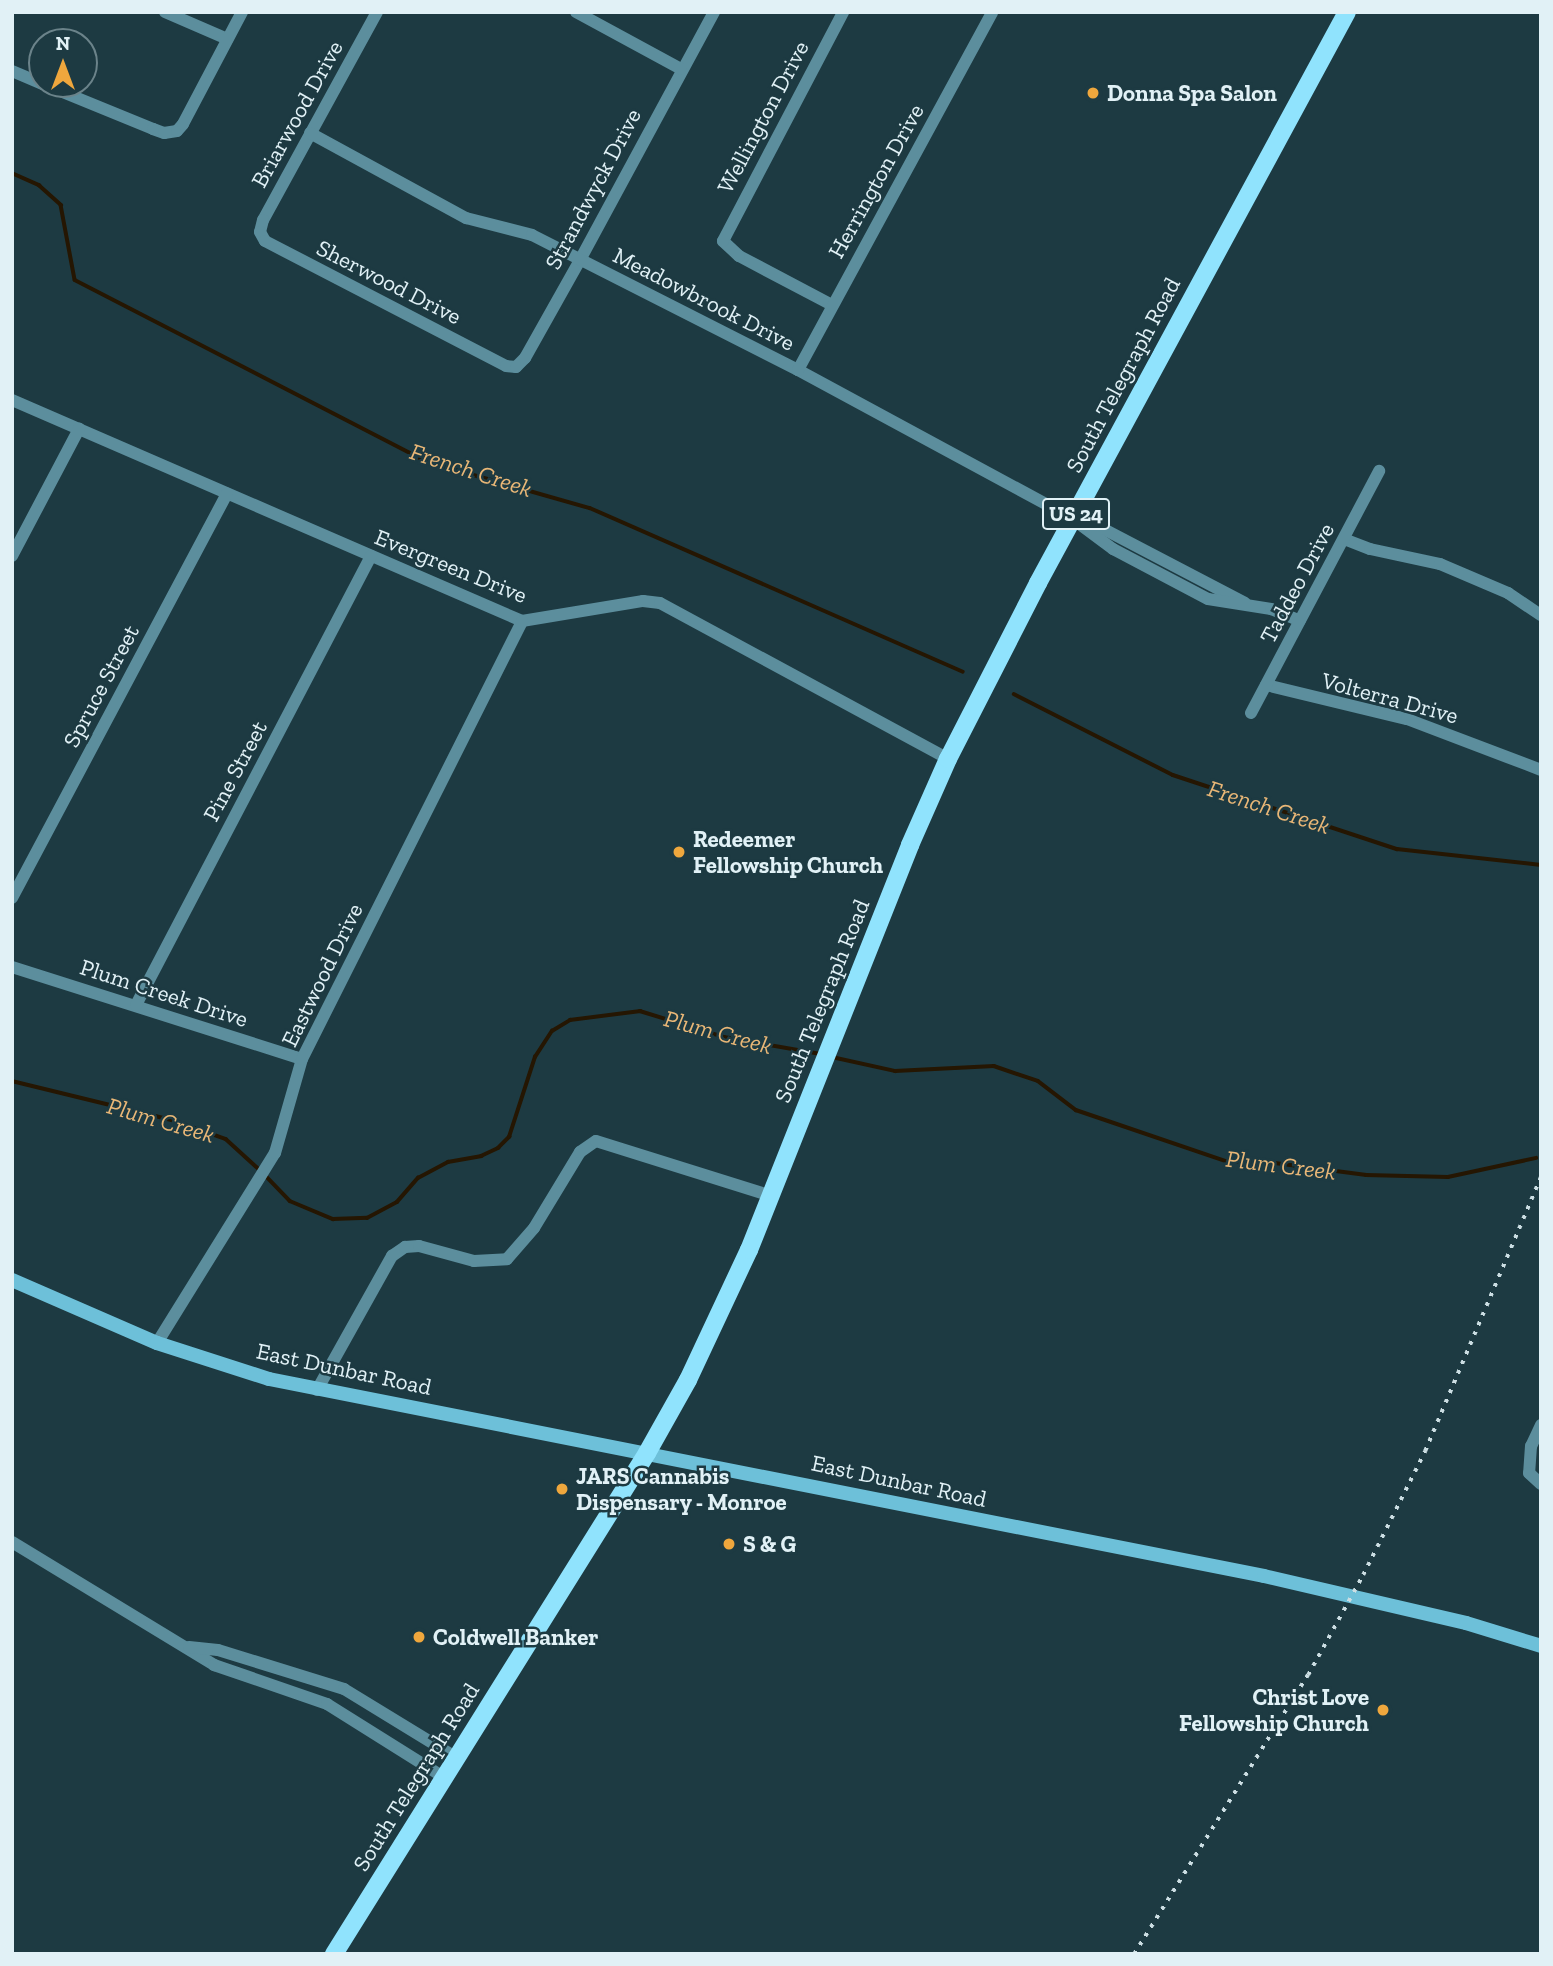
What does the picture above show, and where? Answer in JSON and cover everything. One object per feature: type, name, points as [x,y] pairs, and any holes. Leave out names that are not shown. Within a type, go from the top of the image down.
[{"type":"main road","name":"South Telegraph Road","points":[[334,1954],[647,1453],[726,1303],[910,845],[948,759],[1073,519],[1346,12]]},
{"type":"street","points":[[164,12],[227,38]]},
{"type":"street","points":[[77,98],[164,133],[177,131],[242,12]]},
{"type":"street","name":"Briarwood Drive","points":[[263,237],[260,232],[263,220],[377,12]]},
{"type":"street","points":[[576,12],[681,69]]},
{"type":"street","name":"Strandwyck Drive","points":[[498,362],[516,367],[525,358],[713,12]]},
{"type":"street","name":"Wellington Drive","points":[[832,305],[739,256],[723,241],[843,12]]},
{"type":"street","name":"Herrington Drive","points":[[798,370],[992,12]]},
{"type":"street","name":"Meadowbrook Drive","points":[[310,133],[466,218],[532,235],[798,370],[1073,519],[1112,549],[1208,599],[1271,609],[1300,621]]},
{"type":"street","name":"Sherwood Drive","points":[[263,237],[498,362]]},
{"type":"street","name":"Evergreen Drive","points":[[12,400],[522,621],[643,601],[660,603],[948,759]]},
{"type":"street","points":[[12,556],[79,429]]},
{"type":"street","name":"Taddeo Drive","points":[[1251,713],[1379,471]]},
{"type":"street","name":"Spruce Street","points":[[12,898],[227,494]]},
{"type":"street","points":[[1344,539],[1370,549],[1440,564],[1508,593],[1541,615]]},
{"type":"street","name":"Pine Street","points":[[136,1005],[371,556]]},
{"type":"street","name":"Eastwood Drive","points":[[157,1343],[268,1167],[279,1141],[302,1059],[522,621]]},
{"type":"street","name":"Volterra Drive","points":[[1266,685],[1407,719],[1541,770]]},
{"type":"street","name":"Plum Creek Drive","points":[[12,967],[302,1059]]},
{"type":"street","points":[[317,1390],[349,1328],[393,1256],[405,1247],[419,1246],[474,1261],[507,1259],[534,1228],[580,1152],[596,1142],[771,1196]]},
{"type":"street","name":"East Dunbar Road","points":[[12,1280],[157,1343],[213,1363],[317,1390],[1264,1576],[1466,1623],[1541,1646]]},
{"type":"street","points":[[1541,1425],[1531,1446],[1529,1473],[1541,1484]]},
{"type":"street","points":[[14,1546],[214,1665],[327,1704],[445,1778]]},
{"type":"street","points":[[185,1646],[218,1650],[344,1689],[457,1759]]},
{"type":"waterway","name":"French Creek","points":[[12,173],[39,185],[61,205],[75,280],[428,462],[590,508],[963,672]]},
{"type":"waterway","name":"French Creek","points":[[1014,694],[1173,775],[1397,849],[1541,865]]},
{"type":"waterway","name":"Plum Creek","points":[[265,1175],[290,1201],[333,1219],[367,1218],[397,1202],[418,1178],[448,1162],[481,1156],[498,1148],[509,1137],[535,1057],[552,1031],[570,1020],[640,1011],[724,1037],[821,1054]]},
{"type":"waterway","name":"Plum Creek","points":[[832,1057],[895,1071],[994,1066],[1038,1081],[1076,1110],[1226,1161],[1275,1163],[1366,1175],[1448,1177],[1536,1158]]},
{"type":"waterway","name":"Plum Creek","points":[[12,1081],[172,1120],[226,1139],[260,1170]]},
{"type":"railway","points":[[1134,1954],[1308,1675],[1363,1575],[1425,1451],[1541,1177]]},
{"type":"place","name":"Donna Spa Salon","points":[[1093,93]]},
{"type":"place","name":"Redeemer Fellowship Church","points":[[679,852]]},
{"type":"place","name":"JARS Cannabis Dispensary - Monroe","points":[[562,1489]]},
{"type":"place","name":"S & G","points":[[729,1544]]},
{"type":"place","name":"Coldwell Banker","points":[[419,1637]]},
{"type":"place","name":"Christ Love Fellowship Church","points":[[1383,1710]]}]
